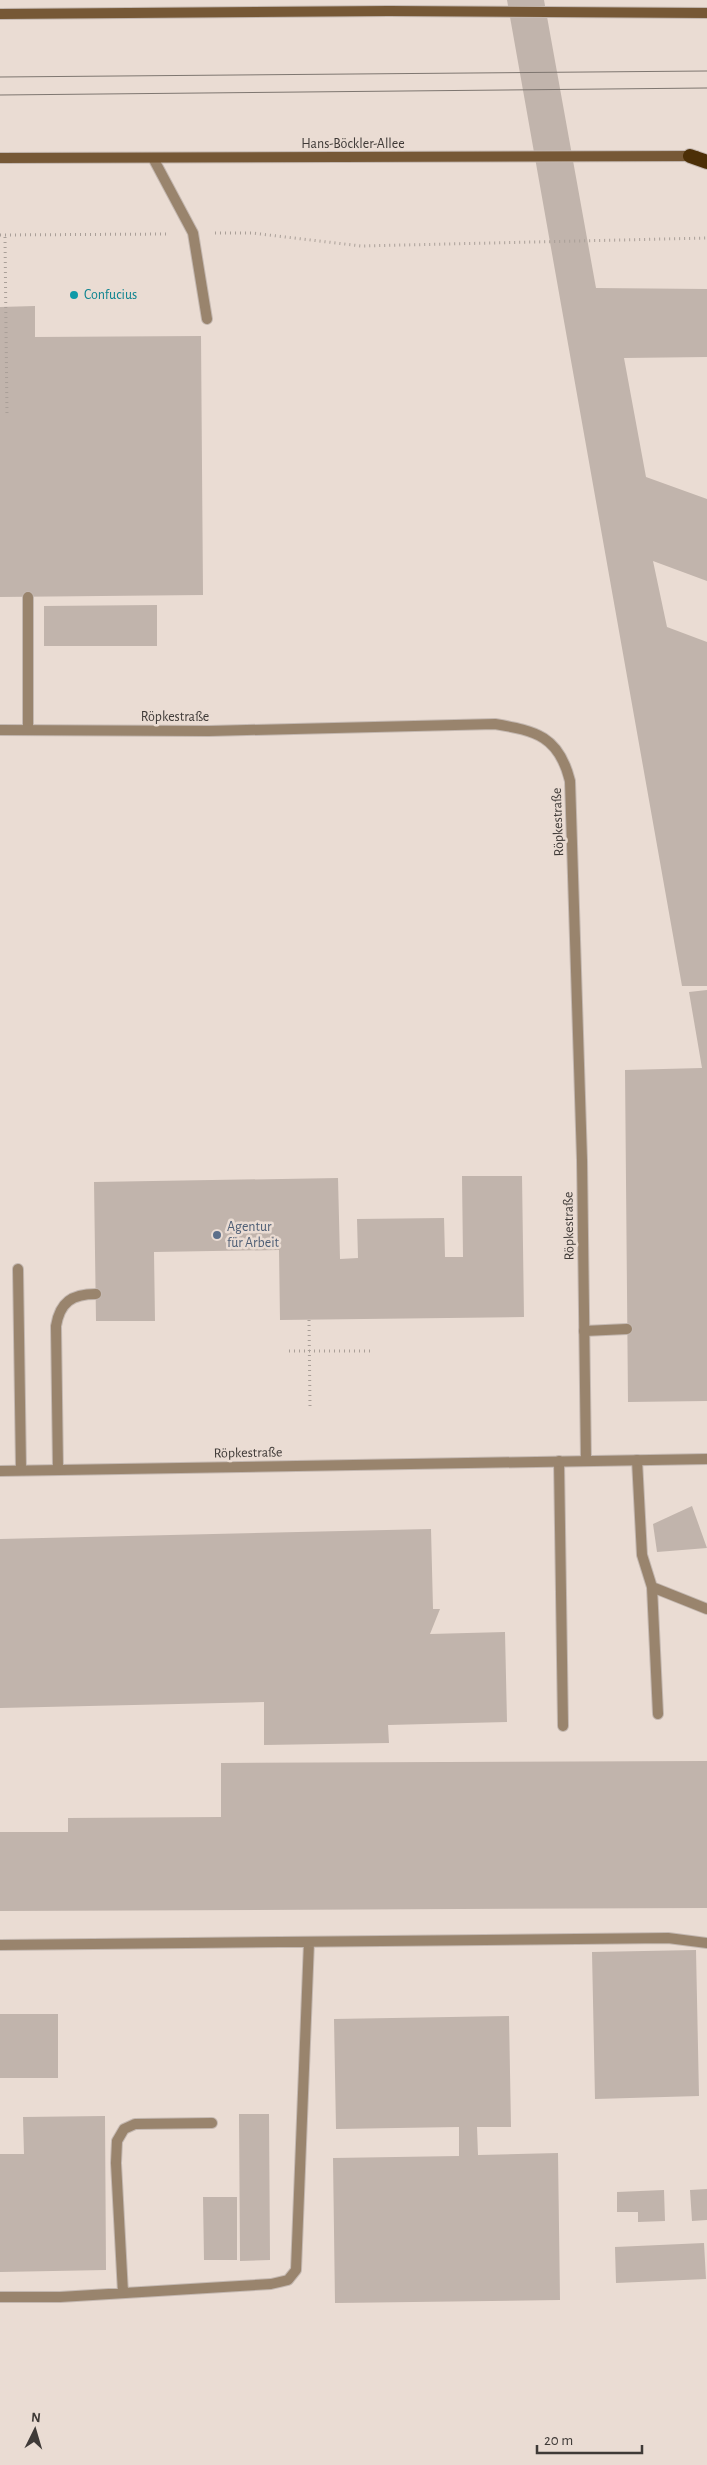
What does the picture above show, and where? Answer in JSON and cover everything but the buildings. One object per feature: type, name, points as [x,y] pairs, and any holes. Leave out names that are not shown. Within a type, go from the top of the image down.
[{"type":"highway","points":[[690,156],[707,162]]},
{"type":"main road","points":[[0,14],[389,11],[707,13]]},
{"type":"main road","name":"Hans-Böckler-Allee","points":[[0,158],[707,156]]},
{"type":"street","points":[[153,158],[193,233],[208,319]]},
{"type":"street","points":[[28,597],[28,729]]},
{"type":"street","name":"Röpkestraße","points":[[0,730],[209,731],[495,724],[527,730],[552,743],[565,761],[570,781],[582,1160],[586,1461]]},
{"type":"street","points":[[18,1269],[21,1470]]},
{"type":"street","points":[[58,1470],[56,1326],[58,1313],[72,1298],[84,1294],[96,1294]]},
{"type":"street","points":[[584,1331],[627,1329]]},
{"type":"street","name":"Röpkestraße","points":[[0,1471],[707,1459]]},
{"type":"street","points":[[637,1460],[642,1554],[652,1587],[658,1714]]},
{"type":"street","points":[[560,1461],[563,1726]]},
{"type":"street","points":[[652,1587],[707,1609]]},
{"type":"street","points":[[0,1945],[668,1938],[707,1943]]},
{"type":"street","points":[[0,2297],[60,2297],[271,2284],[288,2280],[296,2270],[309,1942]]},
{"type":"street","points":[[123,2293],[116,2163],[117,2140],[124,2130],[135,2124],[212,2123]]},
{"type":"path","points":[[0,235],[5,237],[252,233],[361,246],[707,238]]},
{"type":"path","points":[[5,237],[6,416]]},
{"type":"path","points":[[308,1320],[310,1406]]},
{"type":"path","points":[[289,1351],[374,1351]]},
{"type":"tram line","points":[[0,77],[707,71]]},
{"type":"tram line","points":[[0,95],[707,88]]},
{"type":"place","name":"Confucius","points":[[74,295]]},
{"type":"place","name":"Agentur für Arbeit","points":[[217,1235]]}]
